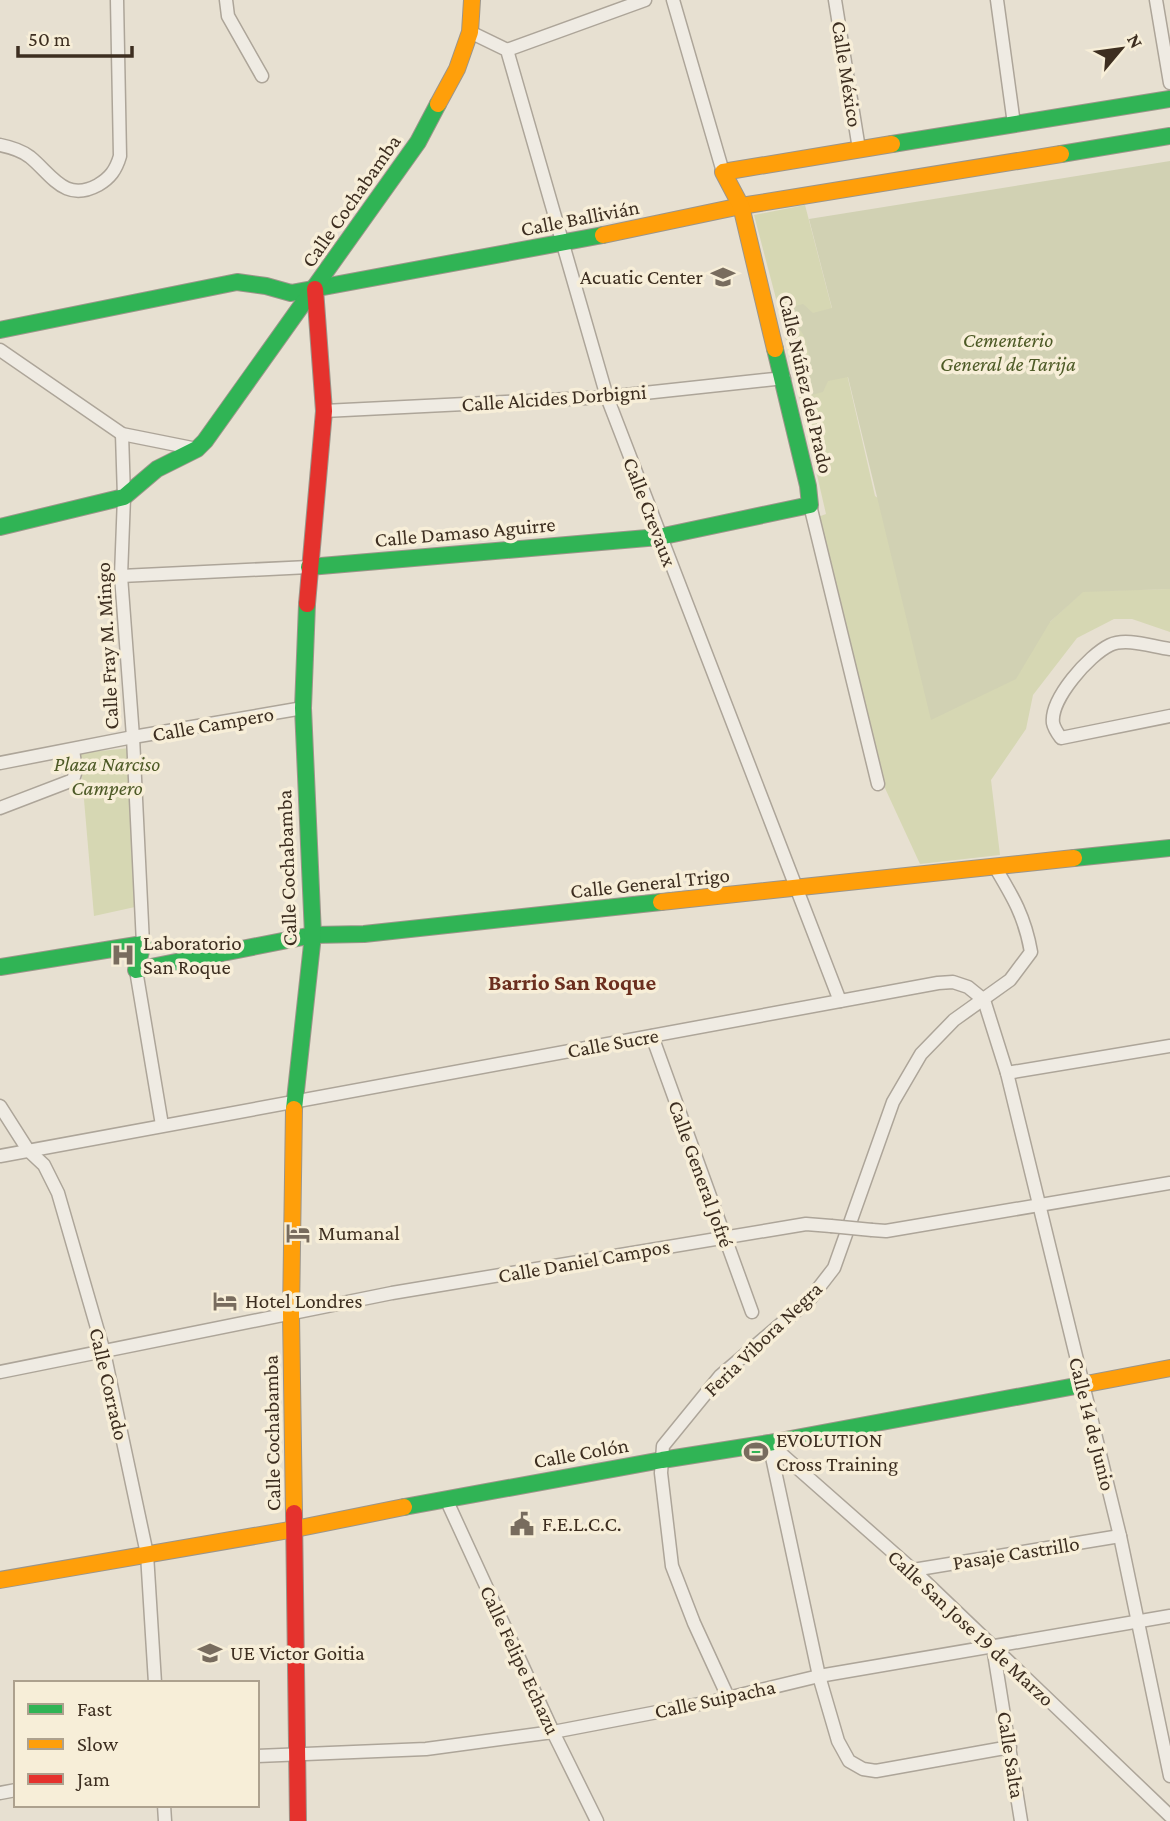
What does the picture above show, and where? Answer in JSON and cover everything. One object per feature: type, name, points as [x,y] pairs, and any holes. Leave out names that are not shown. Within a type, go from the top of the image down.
[{"type":"street","points":[[0,145],[12,147],[28,156],[57,184],[70,190],[85,191],[109,178],[120,156],[117,0]]},
{"type":"street","points":[[226,0],[228,16],[262,76]]},
{"type":"street","name":"Calle Cochabamba","points":[[298,1821],[291,1314],[294,1100],[313,935],[303,708],[309,567],[324,411],[315,289],[418,142],[457,69],[470,32],[472,0]]},
{"type":"street","points":[[470,32],[507,50],[645,0]]},
{"type":"street","name":"Calle Núñez del Prado","points":[[673,0],[723,172],[741,206],[878,784]]},
{"type":"street","name":"Calle México","points":[[835,0],[859,149]]},
{"type":"street","points":[[997,0],[1014,124]]},
{"type":"street","points":[[1156,0],[1170,83]]},
{"type":"street","name":"Calle Crevaux","points":[[507,50],[607,397],[841,1001]]},
{"type":"street","points":[[723,172],[1170,99]]},
{"type":"street","name":"Calle Ballivián","points":[[0,330],[237,282],[291,293],[562,244],[741,206],[1170,136]]},
{"type":"street","points":[[0,527],[124,497],[157,469],[197,449],[315,289]]},
{"type":"street","points":[[0,350],[122,434],[197,449]]},
{"type":"street","name":"Calle Alcides Dorbigni","points":[[324,411],[607,397],[784,379]]},
{"type":"street","name":"Calle Fray M. Mingo","points":[[122,434],[124,497],[121,576],[134,737],[143,944],[136,970],[162,1125]]},
{"type":"street","name":"Calle Damaso Aguirre","points":[[121,576],[309,567],[659,537],[810,505]]},
{"type":"street","points":[[1170,649],[1123,642],[1110,645],[1073,678],[1058,703],[1053,725],[1060,738],[1170,716]]},
{"type":"street","name":"Calle Campero","points":[[0,764],[134,737],[303,708]]},
{"type":"street","points":[[0,808],[74,780],[76,770],[73,750]]},
{"type":"street","name":"Calle General Trigo","points":[[136,970],[313,935],[364,934],[1170,848]]},
{"type":"street","name":"Feria Vibora Negra","points":[[728,1697],[694,1623],[672,1566],[663,1446],[720,1376],[810,1299],[834,1268],[893,1102],[921,1054],[954,1020],[1010,979],[1031,952],[1027,926],[1020,908],[995,867]]},
{"type":"street","points":[[0,967],[143,944]]},
{"type":"street","name":"Calle Sucre","points":[[0,1156],[938,983],[953,982],[968,987],[984,1000]]},
{"type":"street","points":[[984,1000],[1007,1073],[1170,1046]]},
{"type":"street","name":"Calle General Jofré","points":[[652,1036],[752,1311]]},
{"type":"street","name":"Calle 14 de Junio","points":[[1007,1073],[1120,1536],[1170,1776]]},
{"type":"street","name":"Calle Corrado","points":[[0,1106],[28,1150],[44,1166],[58,1193],[104,1352],[147,1553],[155,1681]]},
{"type":"street","name":"Calle Daniel Campos","points":[[0,1372],[392,1293],[806,1224],[886,1231],[1170,1183]]},
{"type":"street","name":"Calle Colón","points":[[0,1580],[295,1529],[446,1499],[769,1443],[1170,1368]]},
{"type":"street","points":[[769,1443],[819,1676],[838,1741],[849,1761],[863,1769],[876,1770],[1010,1747]]},
{"type":"street","name":"Calle San Jose 19 de Marzo","points":[[769,1443],[912,1570],[1170,1816]]},
{"type":"street","name":"Calle Felipe Echazu","points":[[446,1499],[552,1731],[597,1821]]},
{"type":"street","name":"Pasaje Castrillo","points":[[912,1570],[1120,1536]]},
{"type":"street","name":"Calle Suipacha","points":[[259,1756],[426,1749],[552,1731],[728,1697],[819,1676],[1170,1616]]},
{"type":"street","name":"Calle Salta","points":[[993,1647],[1021,1821]]},
{"type":"green space","name":"Cementerio General de Tarija","points":[[1170,161],[1170,589],[1083,592],[1050,622],[1016,679],[931,720],[848,377],[828,381],[823,392],[800,398],[796,381],[802,379],[810,369],[808,350],[799,329],[783,326],[779,310],[803,304],[813,313],[832,308],[809,219]]},
{"type":"green space","points":[[805,205],[875,496],[1050,622],[1083,591],[1170,589],[1170,632],[1132,619],[1114,619],[1077,638],[1033,695],[1026,729],[991,780],[1000,855],[920,864],[884,786],[818,517],[826,514],[754,215]]},
{"type":"green space","name":"Plaza Narciso Campero","points":[[130,748],[135,907],[94,916],[80,753]]},
{"type":"traffic: fast","points":[[892,144],[1170,99]]},
{"type":"traffic: fast","points":[[0,527],[124,497],[157,469],[197,449],[418,142],[438,104]]},
{"type":"traffic: fast","points":[[1061,154],[1170,136]]},
{"type":"traffic: fast","points":[[0,330],[237,282],[291,293],[603,235]]},
{"type":"traffic: fast","points":[[309,567],[659,537],[810,505],[808,486],[775,349]]},
{"type":"traffic: fast","points":[[294,1109],[313,935],[303,708],[307,604]]},
{"type":"traffic: fast","points":[[1074,858],[1170,848]]},
{"type":"traffic: fast","points":[[0,967],[143,944],[136,970],[313,935],[364,934],[661,902]]},
{"type":"traffic: fast","points":[[404,1507],[1081,1385]]},
{"type":"traffic: slow","points":[[438,104],[457,69],[470,32],[472,0]]},
{"type":"traffic: slow","points":[[775,349],[741,206],[723,172],[892,144]]},
{"type":"traffic: slow","points":[[603,235],[741,206],[1061,154]]},
{"type":"traffic: slow","points":[[661,902],[1074,858]]},
{"type":"traffic: slow","points":[[294,1109],[291,1314],[294,1513]]},
{"type":"traffic: slow","points":[[1081,1385],[1170,1368]]},
{"type":"traffic: slow","points":[[0,1580],[295,1529],[404,1507]]},
{"type":"traffic: jam","points":[[307,604],[324,411],[315,289]]},
{"type":"traffic: jam","points":[[294,1513],[298,1821]]},
{"type":"place","name":"Acuatic Center","points":[[723,277]]},
{"type":"place","name":"Laboratorio San Roque","points":[[123,955]]},
{"type":"place","name":"Mumanal","points":[[298,1233]]},
{"type":"place","name":"Hotel Londres","points":[[225,1301]]},
{"type":"place","name":"EVOLUTION Cross Training","points":[[756,1452]]},
{"type":"place","name":"F.E.L.C.C.","points":[[522,1524]]},
{"type":"place","name":"UE Victor Goitia","points":[[210,1653]]},
{"type":"district","name":"Barrio San Roque","points":[[572,982]]}]
